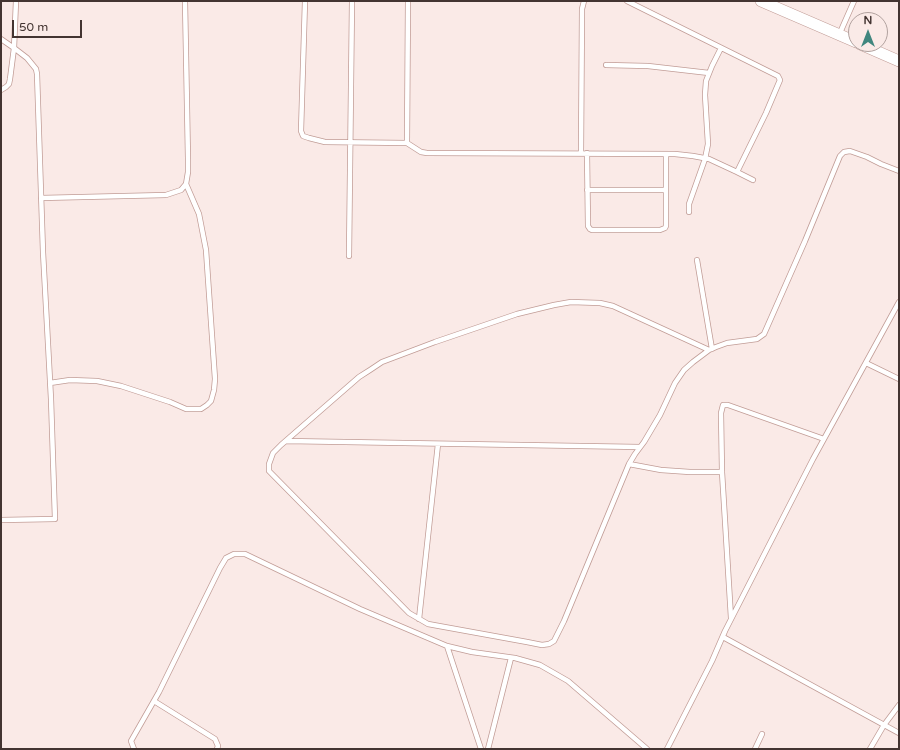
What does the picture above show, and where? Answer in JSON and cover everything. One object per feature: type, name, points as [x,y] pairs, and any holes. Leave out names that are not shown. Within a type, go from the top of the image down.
[{"type":"street","points":[[761,1],[848,39]]},
{"type":"street","points":[[878,52],[899,61]]},
{"type":"lane","points":[[1,90],[9,84],[14,48],[16,1]]},
{"type":"lane","points":[[41,198],[166,195],[181,190],[186,184],[188,159],[185,1]]},
{"type":"lane","points":[[305,1],[301,131],[303,136],[324,142],[407,143],[421,152],[427,153],[675,154],[705,159],[738,172],[753,180]]},
{"type":"lane","points":[[349,256],[352,1]]},
{"type":"lane","points":[[407,143],[408,1]]},
{"type":"lane","points":[[584,1],[582,9],[584,153],[588,226],[590,229],[660,230],[665,228],[666,154]]},
{"type":"lane","points":[[627,1],[778,76],[780,80],[738,172]]},
{"type":"lane","points":[[839,35],[854,1]]},
{"type":"lane","points":[[1,39],[30,62],[36,69],[37,74],[55,519],[1,520]]},
{"type":"lane","points":[[688,212],[688,204],[705,159],[708,144],[705,95],[706,81],[721,48]]},
{"type":"lane","points":[[606,65],[648,66],[709,73]]},
{"type":"lane","points":[[710,349],[613,306],[600,303],[571,302],[554,304],[517,314],[460,332],[382,362],[359,377],[273,453],[269,464],[269,471],[409,613],[428,624],[542,645],[548,644],[554,641],[564,621],[629,464],[660,415],[675,383],[684,370],[710,349],[727,343],[756,339],[764,334],[840,156],[844,152],[850,151],[899,171]]},
{"type":"lane","points":[[50,383],[70,380],[97,381],[127,388],[170,402],[186,409],[201,409],[211,400],[215,379],[206,250],[199,214],[186,184]]},
{"type":"lane","points":[[587,190],[666,190]]},
{"type":"lane","points":[[697,260],[710,349]]},
{"type":"lane","points":[[667,749],[824,439],[899,302]]},
{"type":"lane","points":[[893,314],[899,317]]},
{"type":"lane","points":[[866,363],[899,379]]},
{"type":"lane","points":[[732,620],[722,472],[721,412],[723,405],[728,405],[824,439]]},
{"type":"lane","points":[[286,441],[640,447]]},
{"type":"lane","points":[[419,619],[438,444]]},
{"type":"lane","points":[[629,464],[660,470],[722,472]]},
{"type":"lane","points":[[134,749],[131,741],[154,701],[220,568],[226,558],[234,554],[245,554],[360,609],[447,646],[540,665],[568,680],[648,749]]},
{"type":"lane","points":[[723,637],[899,733]]},
{"type":"lane","points":[[447,646],[481,749]]},
{"type":"lane","points":[[488,749],[511,658]]},
{"type":"lane","points":[[154,701],[215,739],[218,746],[217,749]]},
{"type":"lane","points":[[870,749],[884,725],[899,705]]},
{"type":"lane","points":[[755,749],[762,734]]}]
